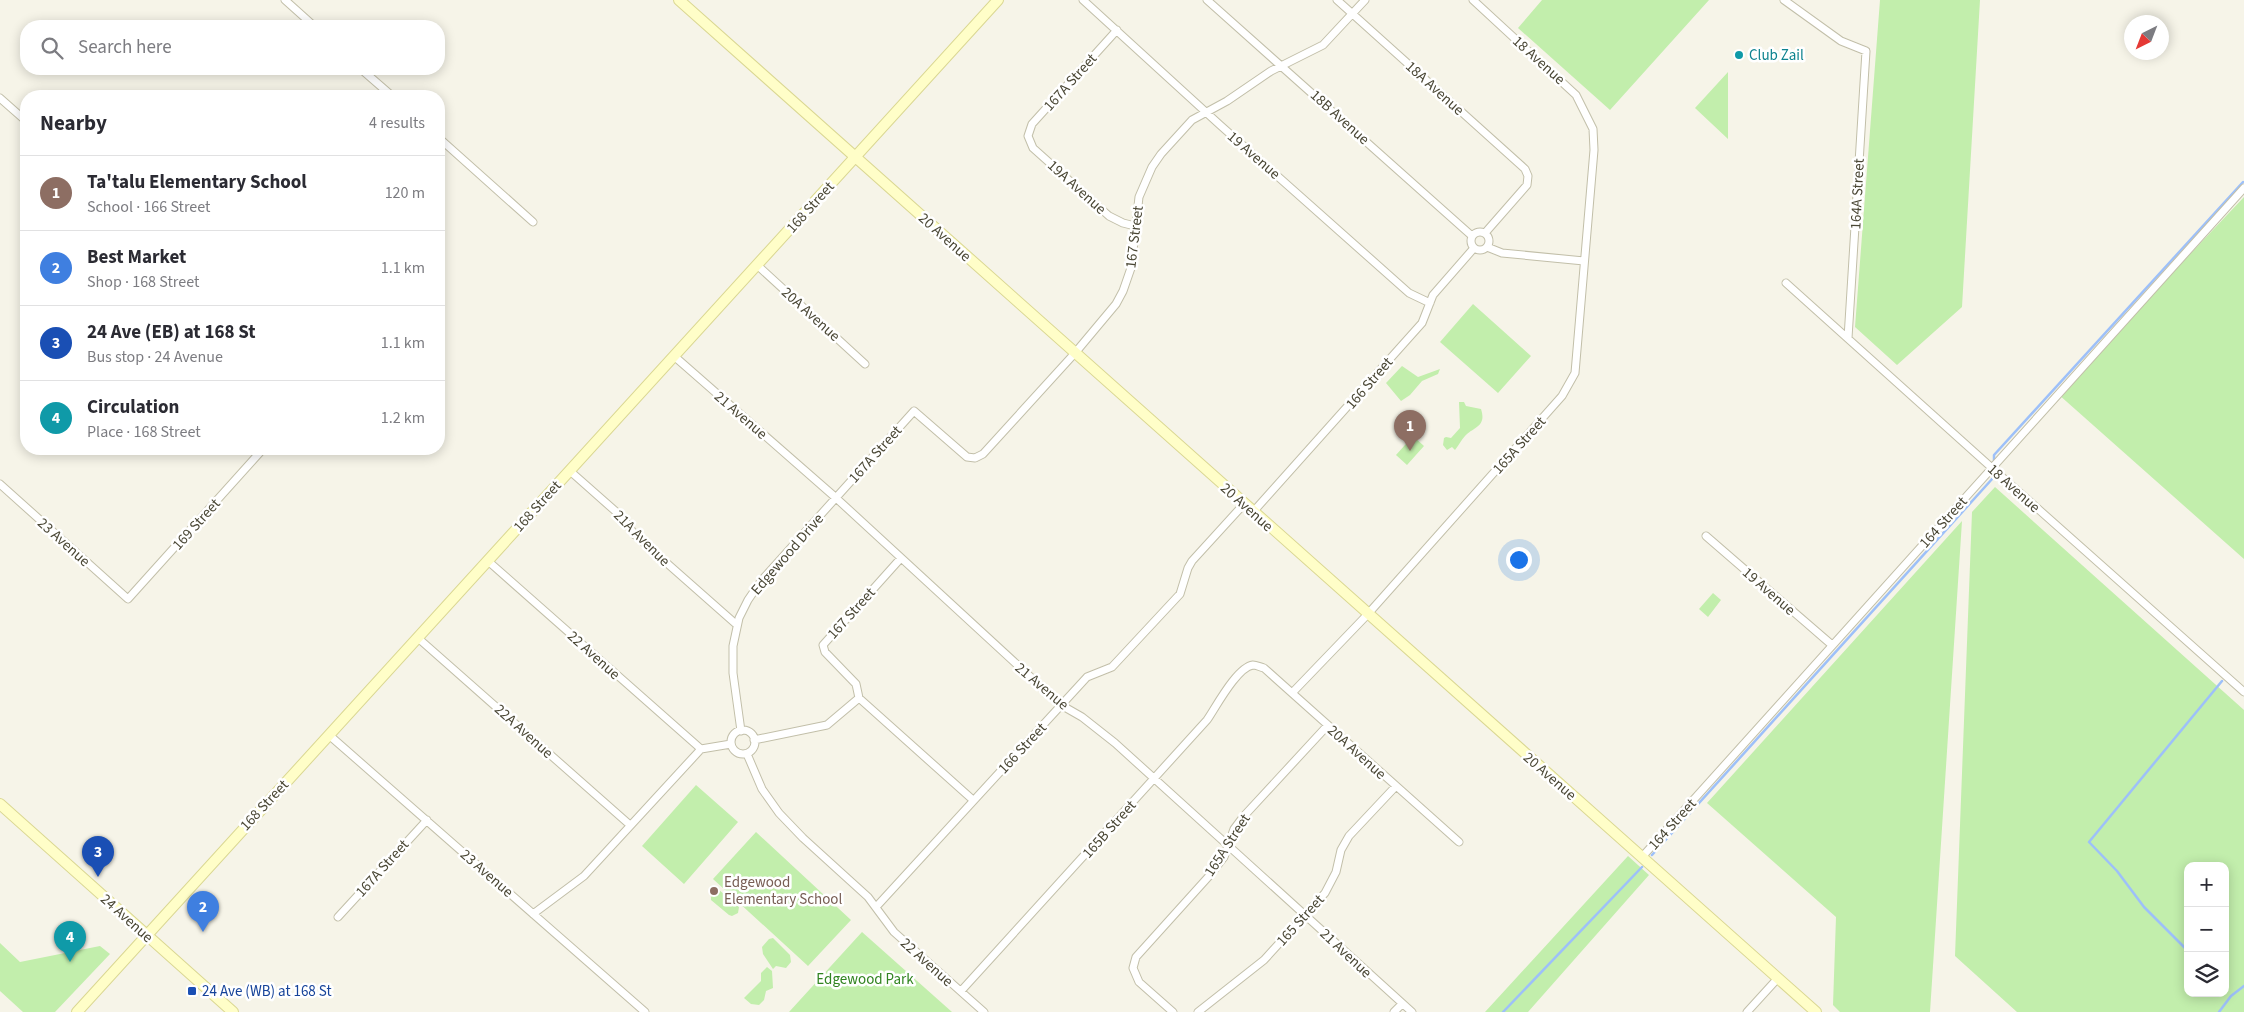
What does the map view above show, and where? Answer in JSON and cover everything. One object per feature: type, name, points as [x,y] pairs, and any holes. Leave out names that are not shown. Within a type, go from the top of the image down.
[{"type":"main road","name":"20 Avenue","points":[[679,0],[1816,1012]]},
{"type":"main road","name":"168 Street","points":[[77,1012],[998,0]]},
{"type":"main road","name":"24 Avenue","points":[[0,804],[233,1012]]},
{"type":"street","points":[[285,0],[307,20]]},
{"type":"street","name":"19 Avenue","points":[[1083,0],[1410,293],[1430,303]]},
{"type":"street","name":"18B Avenue","points":[[1207,0],[1472,236]]},
{"type":"street","name":"18A Avenue","points":[[1337,0],[1525,169],[1528,180],[1525,188],[1485,234]]},
{"type":"street","name":"167 Street","points":[[914,411],[967,457],[975,458],[984,454],[1075,353],[1116,304],[1124,291],[1134,255],[1139,197],[1152,167],[1182,129],[1192,120],[1281,66],[1323,45],[1365,0]]},
{"type":"street","name":"18 Avenue","points":[[1472,0],[1572,90],[1582,105],[1592,129]]},
{"type":"street","name":"164A Street","points":[[1784,0],[1841,41],[1866,51],[1848,338]]},
{"type":"street","name":"167A Street","points":[[1028,136],[1032,124],[1117,30]]},
{"type":"street","points":[[369,75],[385,90]]},
{"type":"street","points":[[0,98],[20,116]]},
{"type":"street","name":"165A Street","points":[[1292,693],[1368,614],[1571,385],[1577,366],[1594,150],[1592,129]]},
{"type":"street","name":"19A Avenue","points":[[1028,136],[1033,148],[1109,216],[1123,223],[1136,226]]},
{"type":"street","points":[[445,143],[533,222]]},
{"type":"street","name":"164 Street","points":[[1642,857],[2244,188]]},
{"type":"street","points":[[1487,247],[1489,240],[1485,234],[1478,232],[1472,236],[1471,243],[1474,248],[1480,250],[1487,247],[1502,253],[1584,261]]},
{"type":"street","name":"166 Street","points":[[1254,512],[1422,323],[1430,303],[1438,290],[1474,248]]},
{"type":"street","name":"20A Avenue","points":[[757,265],[865,364]]},
{"type":"street","name":"18 Avenue","points":[[1786,283],[2244,692]]},
{"type":"street","name":"21 Avenue","points":[[674,356],[835,498],[1061,705],[1088,722],[1154,779],[1412,1012]]},
{"type":"street","name":"167A Street","points":[[835,498],[914,411]]},
{"type":"street","name":"169 Street","points":[[128,599],[258,455]]},
{"type":"street","name":"21A Avenue","points":[[570,470],[622,517],[635,535],[737,625]]},
{"type":"street","name":"23 Avenue","points":[[0,484],[128,599]]},
{"type":"street","name":"Edgewood Drive","points":[[741,731],[733,673],[733,646],[737,625],[748,600],[761,580],[835,498]]},
{"type":"street","name":"166 Street","points":[[876,906],[1087,677],[1112,667],[1180,594],[1192,561],[1244,504]]},
{"type":"street","name":"19 Avenue","points":[[1706,536],[1832,645]]},
{"type":"street","name":"167 Street","points":[[859,698],[856,684],[825,652],[823,645],[901,558]]},
{"type":"street","name":"22 Avenue","points":[[488,560],[701,749]]},
{"type":"street","name":"22A Avenue","points":[[418,638],[630,825]]},
{"type":"street","name":"20A Avenue","points":[[1254,665],[1264,668],[1459,842]]},
{"type":"street","name":"165B Street","points":[[961,992],[1207,720],[1234,679],[1246,668],[1254,665]]},
{"type":"street","points":[[754,740],[827,725],[859,698],[974,800]]},
{"type":"street","name":"165A Street","points":[[1173,1012],[1139,982],[1132,968],[1136,957],[1224,857],[1234,829],[1243,817],[1328,725]]},
{"type":"street","points":[[741,731],[751,734],[754,740],[752,750],[746,754],[738,754],[731,744],[732,737],[741,731]]},
{"type":"street","name":"23 Avenue","points":[[329,734],[645,1012]]},
{"type":"street","points":[[533,914],[584,876],[701,749],[731,744]]},
{"type":"street","points":[[746,754],[762,789],[779,813],[876,906]]},
{"type":"street","name":"165 Street","points":[[1198,1012],[1264,960],[1326,893],[1336,872],[1341,850],[1349,836],[1396,786]]},
{"type":"street","name":"167A Street","points":[[338,917],[427,820]]},
{"type":"street","name":"22 Avenue","points":[[876,906],[894,932],[984,1012]]},
{"type":"street","points":[[1747,1012],[1778,978]]},
{"type":"street","points":[[1394,1012],[1402,1004]]},
{"type":"green space","points":[[1542,0],[1709,0],[1610,110],[1518,28]]},
{"type":"green space","points":[[1880,0],[1980,0],[1962,307],[1897,365],[1855,327]]},
{"type":"green space","points":[[1728,72],[1728,139],[1695,108]]},
{"type":"green space","points":[[2244,197],[2244,559],[2058,394]]},
{"type":"green space","points":[[1473,304],[1531,356],[1498,393],[1440,342]]},
{"type":"green space","points":[[1402,366],[1418,377],[1440,369],[1438,374],[1422,381],[1410,395],[1401,401],[1386,383]]},
{"type":"green space","points":[[1459,402],[1464,402],[1466,406],[1481,409],[1482,420],[1478,426],[1468,433],[1455,450],[1452,447],[1447,450],[1443,445],[1444,438],[1451,438],[1460,428]]},
{"type":"green space","points":[[1413,436],[1424,446],[1407,465],[1396,455]]},
{"type":"green space","points":[[1995,487],[2244,710],[2244,1012],[2017,1012],[1955,956],[1972,512]]},
{"type":"green space","points":[[1962,521],[1930,1012],[1840,1012],[1833,1005],[1836,917],[1707,803]]},
{"type":"green space","points":[[1713,593],[1721,600],[1708,617],[1699,609]]},
{"type":"green space","points":[[696,785],[738,822],[684,884],[642,846]]},
{"type":"green space","points":[[756,832],[851,920],[808,966],[713,879]]},
{"type":"green space","points":[[1628,856],[1649,875],[1528,1012],[1485,1012]]},
{"type":"green space","points":[[718,889],[739,907],[738,913],[732,916],[729,915],[711,900],[711,897]]},
{"type":"green space","name":"Edgewood Park","points":[[862,932],[952,1012],[789,1012]]},
{"type":"green space","points":[[773,938],[790,955],[791,962],[786,968],[776,966],[773,969],[763,954],[762,947],[769,939]]},
{"type":"green space","points":[[0,943],[20,962],[100,946],[110,954],[55,1012],[23,1012],[0,991]]},
{"type":"green space","points":[[767,967],[772,971],[773,988],[766,991],[764,1000],[759,1005],[751,1004],[744,998],[761,981],[761,973]]},
{"type":"waterway","points":[[1994,462],[1994,455],[2243,182]]},
{"type":"waterway","points":[[1652,855],[1993,478]]},
{"type":"waterway","points":[[2184,947],[2144,907],[2117,871],[2089,842],[2222,681]]},
{"type":"waterway","points":[[1503,1012],[1642,867]]},
{"type":"waterway","points":[[2219,1012],[2231,996],[2244,986]]},
{"type":"place","name":"Club Zail","points":[[1739,55]]},
{"type":"place","name":"Ta'talu Elementary School","points":[[1410,451]]},
{"type":"place","name":"24 Ave (EB) at 168 St","points":[[98,877]]},
{"type":"place","name":"Edgewood Elementary School","points":[[714,891]]},
{"type":"place","name":"Best Market","points":[[203,932]]},
{"type":"place","name":"Circulation","points":[[70,962]]},
{"type":"place","name":"24 Ave (WB) at 168 St","points":[[192,991]]}]
